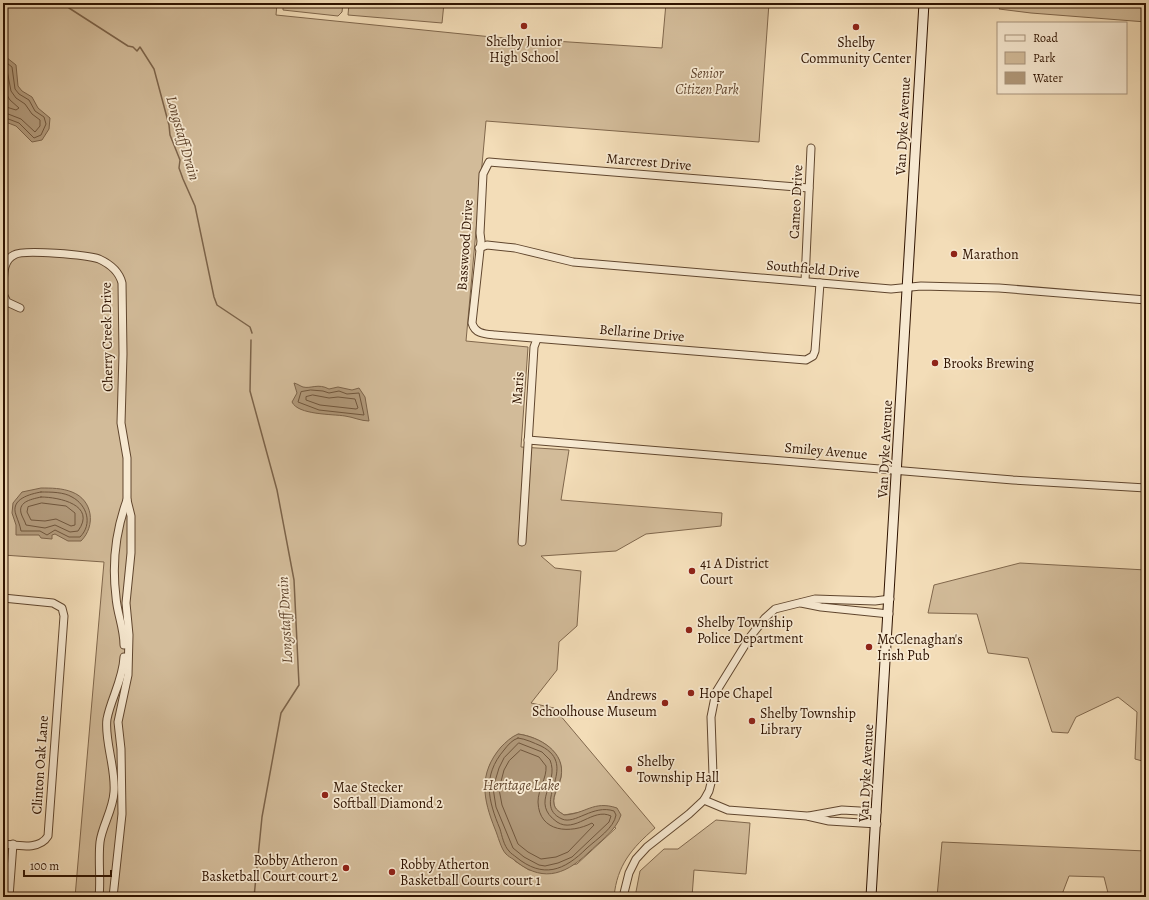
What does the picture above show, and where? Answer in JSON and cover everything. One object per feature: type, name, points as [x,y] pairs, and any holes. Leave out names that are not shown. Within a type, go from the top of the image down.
[{"type":"main road","name":"Van Dyke Avenue","points":[[871,897],[877,824],[898,470],[906,288],[924,3]]},
{"type":"street","name":"Cameo Drive","points":[[805,281],[811,148]]},
{"type":"street","name":"Marcrest Drive","points":[[487,163],[493,162],[809,188]]},
{"type":"street","name":"Basswood Drive","points":[[473,328],[472,323],[479,248],[483,174],[487,163]]},
{"type":"street","name":"Southfield Drive","points":[[479,248],[487,245],[515,248],[574,262],[891,289],[921,286],[999,288],[1146,300]]},
{"type":"street","name":"Cherry Creek Drive","points":[[3,288],[6,263],[13,255],[26,252],[92,258],[108,264],[120,275],[122,287],[123,354],[121,423],[126,458],[127,500],[131,516],[126,603],[128,676],[118,722],[120,749],[117,783],[110,814],[100,841],[101,876],[99,897]]},
{"type":"street","name":"Bellarine Drive","points":[[473,328],[477,332],[537,340],[550,338],[803,360],[811,358],[816,348],[820,283]]},
{"type":"street","points":[[3,294],[7,302],[20,308]]},
{"type":"street","name":"Maris","points":[[522,542],[534,347],[537,340]]},
{"type":"street","name":"Smiley Avenue","points":[[528,440],[1013,480],[1146,488]]},
{"type":"street","name":"Cherry Creek Drive","points":[[113,897],[122,814],[107,734],[107,719],[120,679],[126,639],[116,598],[114,580],[121,516],[127,500]]},
{"type":"street","points":[[119,532],[131,532]]},
{"type":"street","name":"Clinton Oak Lane","points":[[3,598],[46,602],[60,606],[64,616],[48,833],[45,839],[38,844],[4,844]]},
{"type":"street","points":[[623,897],[629,873],[636,859],[647,847],[689,814],[704,800],[709,792],[713,775],[711,717],[716,692],[750,637],[765,618],[775,609],[815,599],[875,601],[890,599]]},
{"type":"street","points":[[799,602],[821,607],[889,614]]},
{"type":"street","points":[[704,800],[728,810],[807,816],[829,821],[877,824]]},
{"type":"street","points":[[807,816],[842,810],[877,812]]},
{"type":"street","points":[[3,857],[4,844]]},
{"type":"street","points":[[9,897],[13,844]]},
{"type":"street","points":[[101,876],[114,877]]},
{"type":"green space","name":"Senior Citizen Park","points":[[3,3],[277,3],[276,15],[492,37],[662,48],[666,3],[769,3],[759,142],[486,121],[466,341],[528,347],[521,447],[569,450],[561,500],[722,513],[721,526],[646,534],[616,551],[541,556],[555,568],[581,571],[577,626],[559,642],[557,670],[531,703],[554,708],[655,828],[639,843],[622,866],[618,876],[614,897],[75,897],[104,562],[3,555]],"holes":[[[518,734],[535,738],[549,747],[559,760],[561,777],[554,801],[557,809],[564,815],[581,812],[616,828],[577,864],[529,870],[515,861],[484,788],[490,764]]]},
{"type":"green space","points":[[283,3],[343,3],[342,12],[338,16],[283,10]]},
{"type":"green space","points":[[349,3],[444,3],[442,23],[348,15]]},
{"type":"green space","points":[[1012,3],[1146,3],[1146,22],[999,9],[1001,6]]},
{"type":"green space","points":[[1020,563],[1146,570],[1146,762],[1135,759],[1137,712],[1118,697],[1076,717],[1068,733],[1052,732],[1028,658],[988,653],[977,614],[928,613],[934,585]]},
{"type":"green space","points":[[716,820],[750,823],[746,874],[694,870],[692,897],[635,897],[640,871],[664,849],[678,849]]},
{"type":"green space","points":[[942,842],[1146,851],[1146,897],[1109,897],[1104,877],[1069,876],[1061,897],[937,897]]},
{"type":"water","points":[[3,50],[6,57],[16,65],[18,86],[22,91],[32,97],[38,108],[50,118],[49,129],[42,140],[32,142],[16,126],[3,121]]},
{"type":"water","points":[[294,383],[303,387],[321,386],[329,389],[338,387],[352,390],[359,388],[365,397],[369,421],[345,416],[308,412],[295,406],[292,402],[297,393]]},
{"type":"water","points":[[41,488],[56,488],[72,492],[84,501],[88,507],[90,521],[86,535],[81,541],[68,541],[55,534],[52,535],[52,539],[41,538],[39,535],[16,535],[16,525],[12,513],[13,503],[22,492]]},
{"type":"water","name":"Heritage Lake","points":[[518,734],[535,738],[543,742],[550,747],[559,760],[561,777],[555,794],[554,804],[555,808],[559,812],[564,815],[572,814],[595,806],[609,806],[617,808],[621,815],[619,821],[602,840],[579,861],[560,872],[542,874],[533,871],[506,854],[491,818],[485,787],[489,767],[501,747]]},
{"type":"waterway","name":"Longstaff Drain","points":[[65,3],[69,8],[128,46],[133,47],[137,51],[140,47],[154,69],[169,125],[170,135],[180,160],[179,168],[195,206],[214,297],[217,305],[250,327],[252,333]]},
{"type":"waterway","name":"Longstaff Drain","points":[[251,340],[250,391],[277,490],[294,580],[299,685],[281,713],[262,817],[254,897]]},
{"type":"place","name":"Shelby Junior High School","points":[[524,26]]},
{"type":"place","name":"Shelby Community Center","points":[[856,27]]},
{"type":"place","name":"Marathon","points":[[954,254]]},
{"type":"place","name":"Brooks Brewing","points":[[935,363]]},
{"type":"place","name":"41 A District Court","points":[[692,571]]},
{"type":"place","name":"Shelby Township Police Department","points":[[689,630]]},
{"type":"place","name":"McClenaghan's Irish Pub","points":[[869,647]]},
{"type":"place","name":"Hope Chapel","points":[[691,693]]},
{"type":"place","name":"Andrews Schoolhouse Museum","points":[[665,703]]},
{"type":"place","name":"Shelby Township Library","points":[[752,721]]},
{"type":"place","name":"Shelby Township Hall","points":[[629,769]]},
{"type":"place","name":"Mae Stecker Softball Diamond 2","points":[[325,795]]},
{"type":"place","name":"Robby Atheron Basketball Court court 2","points":[[346,868]]},
{"type":"place","name":"Robby Atherton Basketball Courts court 1","points":[[392,872]]}]
